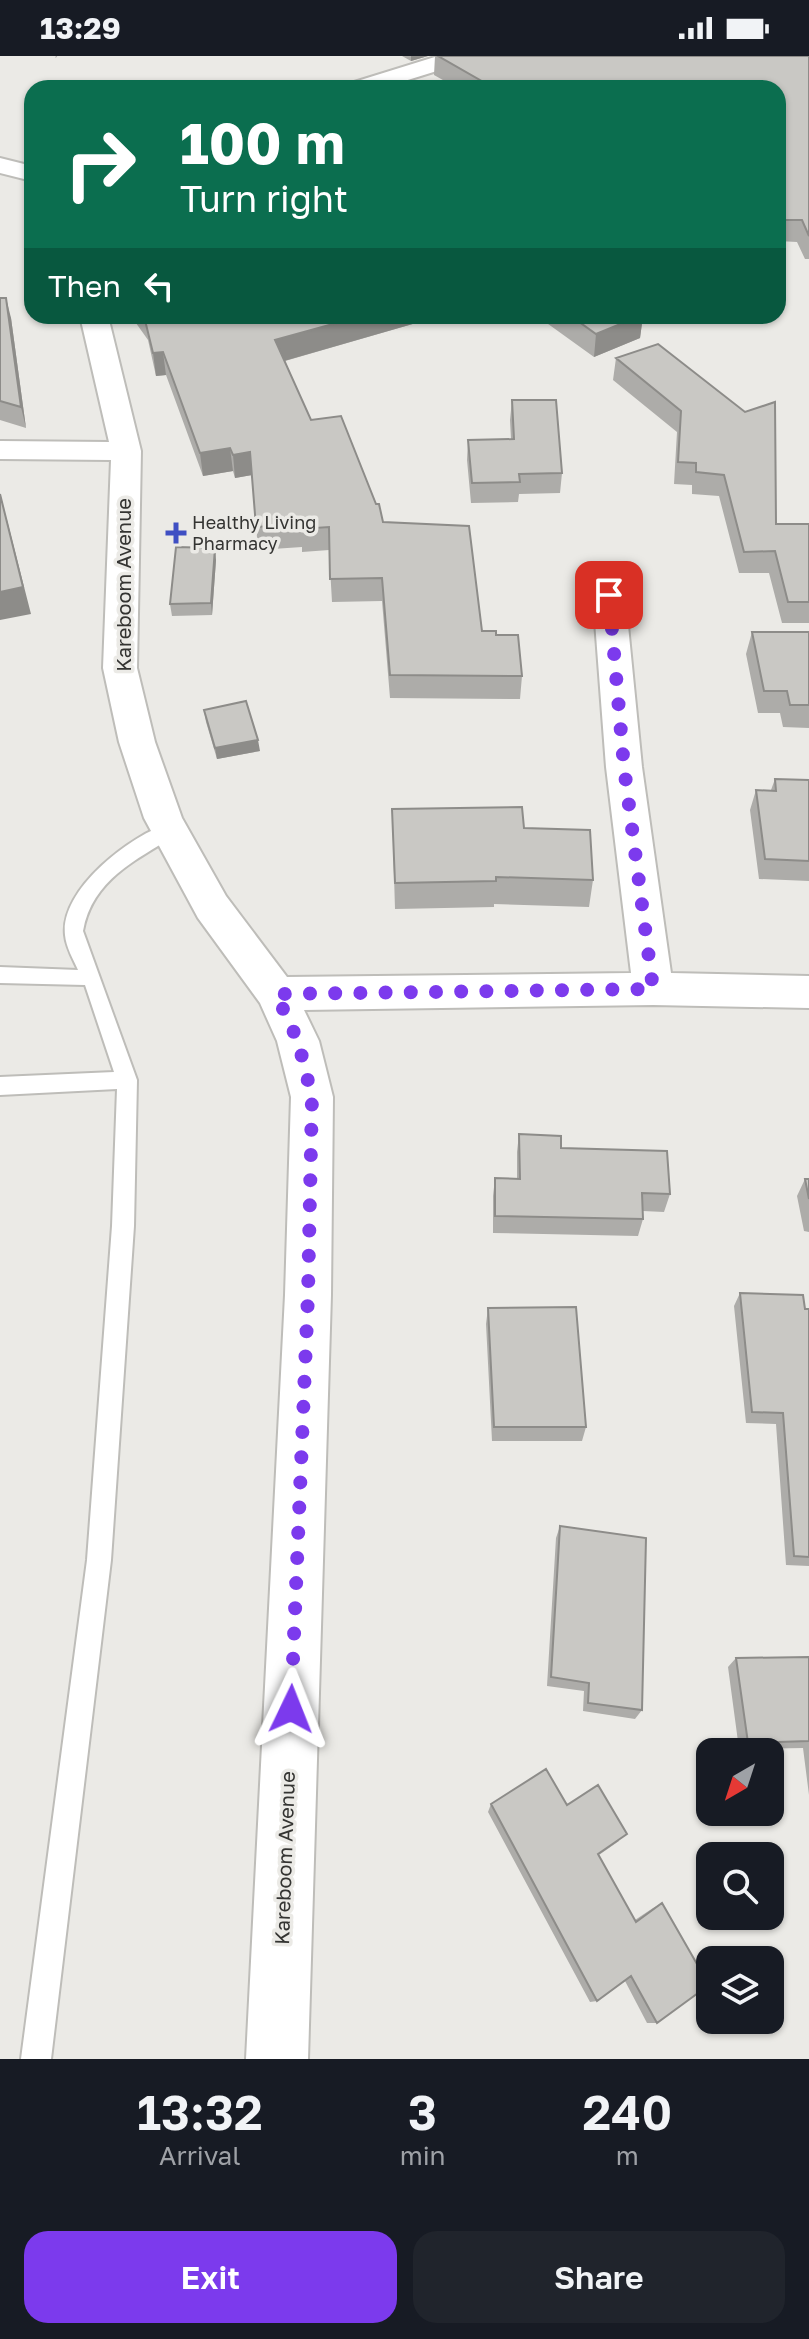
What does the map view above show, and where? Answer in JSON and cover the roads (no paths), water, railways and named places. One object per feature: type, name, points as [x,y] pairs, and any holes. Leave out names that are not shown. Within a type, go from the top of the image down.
[{"type":"street","points":[[390,80],[461,56]]},
{"type":"street","points":[[0,165],[24,172]]},
{"type":"street","name":"Kareboom Avenue","points":[[96,324],[126,451],[120,668],[137,742],[170,830],[212,907],[276,994],[298,1041],[312,1097],[308,1295],[277,2059]]},
{"type":"street","points":[[0,450],[126,451]]},
{"type":"street","points":[[609,595],[624,767],[653,989]]},
{"type":"street","points":[[276,994],[653,989],[809,992]]},
{"type":"lane","points":[[36,2059],[99,1560],[123,1226],[127,1080],[74,933],[86,890],[104,874],[170,830]]},
{"type":"lane","points":[[0,975],[92,978]]},
{"type":"lane","points":[[0,1086],[127,1080]]},
{"type":"place","name":"Healthy Living Pharmacy","points":[[176,533]]}]
